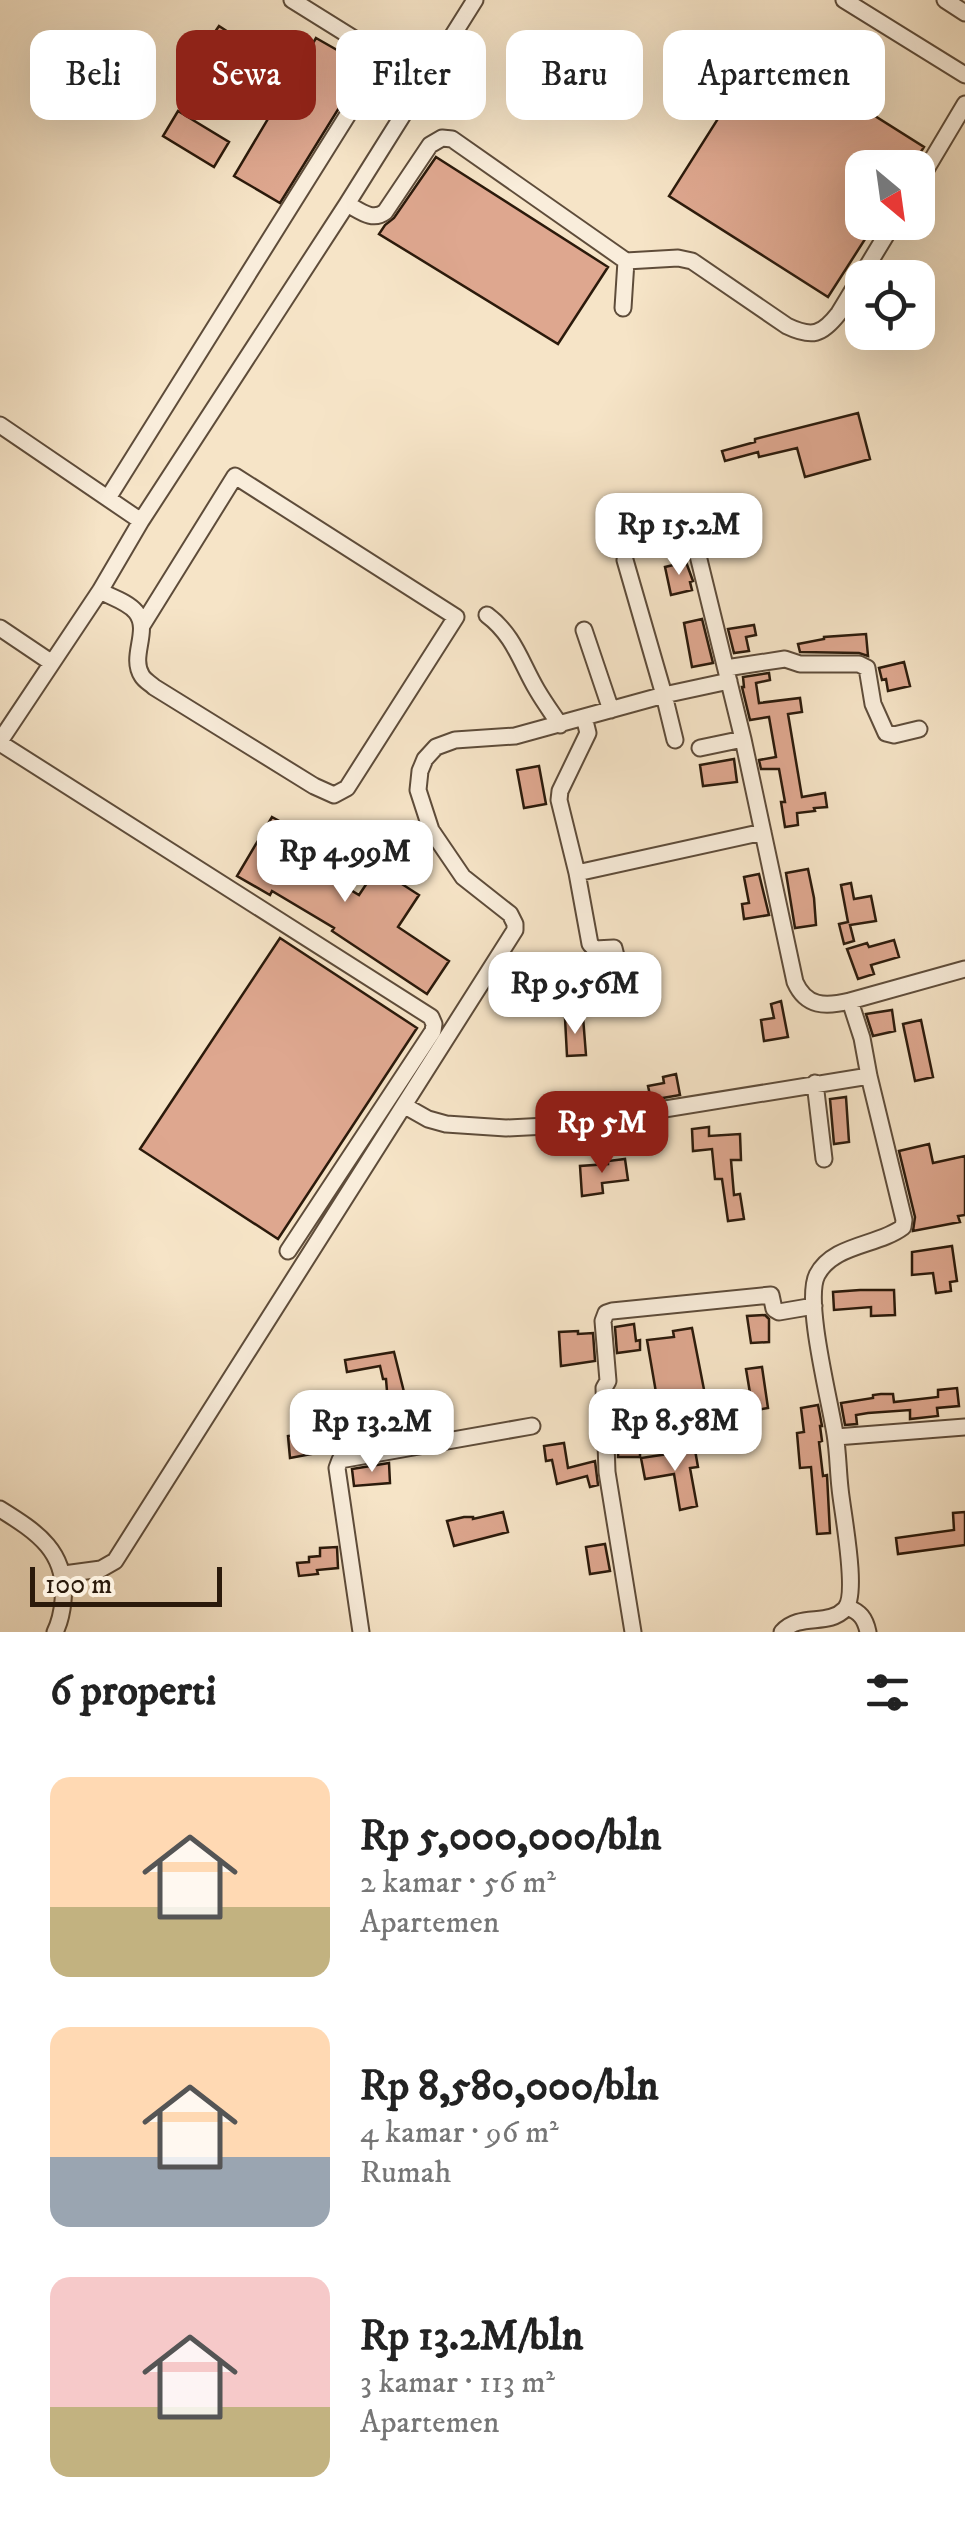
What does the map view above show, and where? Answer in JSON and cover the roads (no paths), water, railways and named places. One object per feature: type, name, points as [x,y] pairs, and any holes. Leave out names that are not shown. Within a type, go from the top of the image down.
[{"type":"street","points":[[292,0],[340,30]]},
{"type":"street","points":[[456,30],[475,0]]},
{"type":"street","points":[[844,0],[965,74]]},
{"type":"street","points":[[946,0],[965,13]]},
{"type":"street","points":[[935,154],[965,104]]},
{"type":"street","points":[[108,498],[345,120]]},
{"type":"street","points":[[288,1251],[433,1031],[431,1017],[0,742],[399,120]]},
{"type":"street","points":[[347,204],[380,216],[430,145],[446,138],[626,262],[678,258],[692,261],[804,334],[829,326],[883,240]]},
{"type":"street","points":[[623,308],[626,262]]},
{"type":"street","points":[[0,425],[142,521]]},
{"type":"street","points":[[100,591],[138,614],[142,624],[137,663],[141,676],[334,795],[348,788],[456,617],[234,476],[142,624]]},
{"type":"street","points":[[692,531],[795,982],[802,996],[814,1003],[837,1004],[965,969]]},
{"type":"street","points":[[625,560],[675,740]]},
{"type":"street","points":[[487,615],[511,640],[534,687],[560,725]]},
{"type":"street","points":[[0,628],[52,662]]},
{"type":"street","points":[[584,630],[611,710]]},
{"type":"street","points":[[64,1574],[100,1569],[114,1561],[515,930],[510,914],[463,877],[431,830],[418,790],[425,759],[436,747],[455,740],[515,736],[560,725],[785,659],[800,664],[860,664],[867,668],[873,704],[884,730],[894,735],[919,729]]},
{"type":"street","points":[[584,717],[588,734],[559,796],[590,944],[595,948],[614,948],[620,972]]},
{"type":"street","points":[[700,748],[742,739]]},
{"type":"street","points":[[577,873],[762,832]]},
{"type":"street","points":[[782,1632],[793,1623],[836,1615],[847,1607],[850,1596],[836,1437],[814,1306],[817,1275],[828,1260],[893,1235],[903,1227],[904,1220],[850,1000]]},
{"type":"street","points":[[404,1106],[446,1124],[506,1128],[566,1125],[869,1076]]},
{"type":"street","points":[[815,1083],[824,1159]]},
{"type":"street","points":[[633,1632],[607,1472],[604,1388],[608,1381],[603,1321],[606,1314],[771,1294],[774,1309],[779,1312],[814,1306]]},
{"type":"street","points":[[362,1632],[337,1468],[340,1460],[532,1426]]},
{"type":"street","points":[[836,1437],[965,1427]]},
{"type":"street","points":[[0,1509],[42,1538],[64,1574],[56,1632]]},
{"type":"street","points":[[847,1607],[858,1612],[868,1632]]}]
